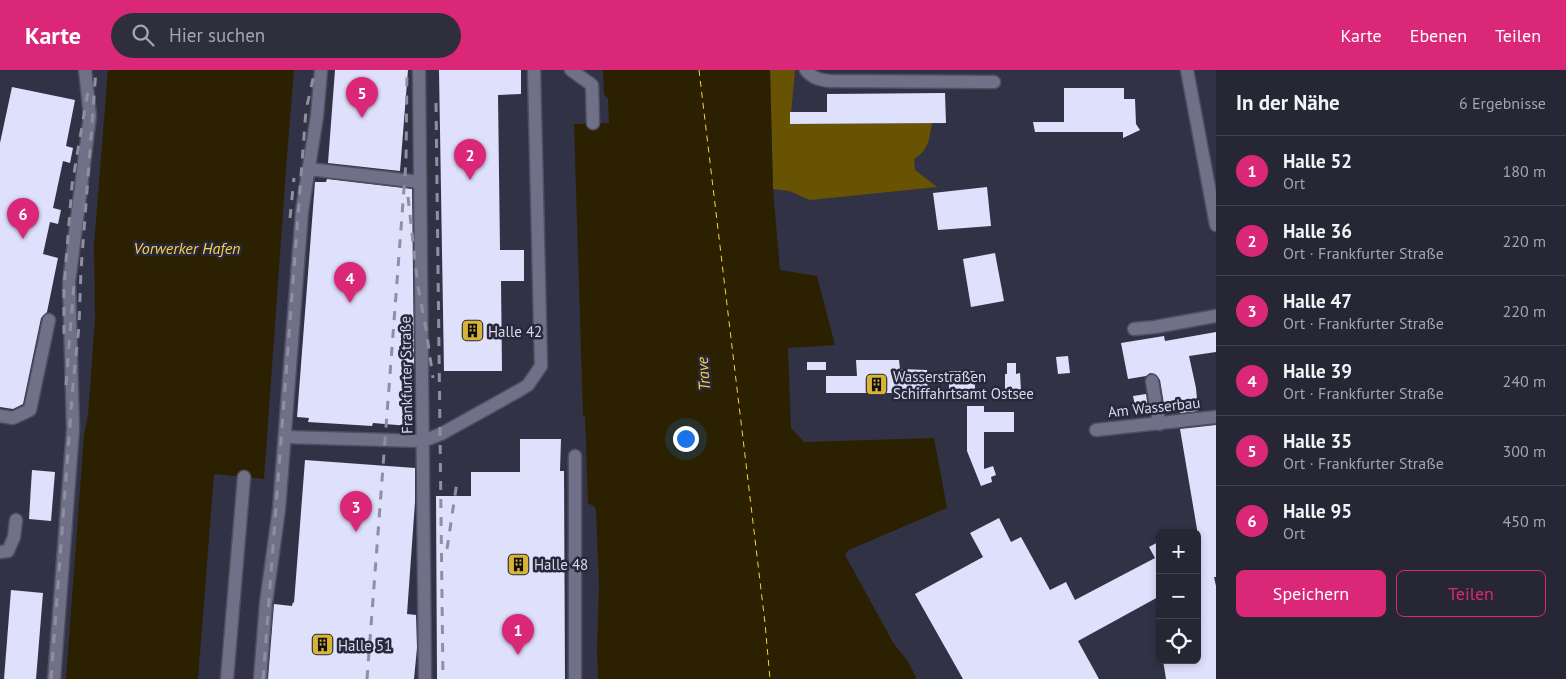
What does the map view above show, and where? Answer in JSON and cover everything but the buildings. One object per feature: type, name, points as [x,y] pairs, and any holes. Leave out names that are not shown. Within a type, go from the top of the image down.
[{"type":"street","points":[[54,679],[73,429],[69,282],[90,116],[85,70]]},
{"type":"street","points":[[260,679],[266,603],[279,509],[302,211],[317,116],[321,70]]},
{"type":"street","name":"Frankfurter Straße","points":[[419,70],[425,679]]},
{"type":"street","points":[[285,437],[423,441],[441,434],[528,385],[541,366],[534,70]]},
{"type":"street","points":[[571,70],[592,85],[593,124]]},
{"type":"street","points":[[806,70],[811,76],[830,81],[994,82]]},
{"type":"street","points":[[1187,70],[1216,225]]},
{"type":"street","points":[[309,169],[420,182]]},
{"type":"street","points":[[1134,329],[1216,316]]},
{"type":"street","points":[[0,416],[13,418],[30,410],[49,320]]},
{"type":"street","points":[[1152,381],[1159,424]]},
{"type":"street","name":"Am Wasserbau","points":[[1096,430],[1216,417]]},
{"type":"street","points":[[575,456],[575,679]]},
{"type":"street","points":[[227,679],[244,477]]},
{"type":"street","points":[[0,552],[8,551],[14,537],[16,520]]},
{"type":"shaded area","points":[[770,70],[795,70],[790,124],[932,123],[929,139],[923,152],[914,159],[915,170],[937,187],[810,200],[789,191],[773,189]]},
{"type":"water","name":"Vorwerker Hafen","points":[[108,70],[294,70],[264,479],[214,474],[198,679],[66,679],[84,435],[88,415],[95,319],[94,244]]},
{"type":"water","name":"Trave","points":[[603,70],[770,70],[773,189],[780,270],[817,276],[835,345],[788,348],[791,428],[804,442],[934,438],[947,508],[849,550],[845,555],[894,644],[907,660],[917,679],[598,679],[599,584],[596,511],[595,507],[588,503],[585,416],[583,416],[574,124],[609,123],[608,99],[604,94]]},
{"type":"ferry route","points":[[699,70],[765,623],[770,679]]},
{"type":"railway","points":[[51,679],[79,326],[81,270],[96,70]]},
{"type":"railway","points":[[263,679],[306,110],[315,70]]},
{"type":"railway","points":[[367,679],[406,162],[407,70]]},
{"type":"railway","points":[[64,334],[64,288],[72,185],[88,91]]},
{"type":"railway","points":[[436,103],[443,679]]},
{"type":"railway","points":[[290,218],[294,178]]},
{"type":"railway","points":[[408,197],[418,287],[433,378]]},
{"type":"railway","points":[[66,385],[74,283]]},
{"type":"railway","points":[[447,549],[457,482]]},
{"type":"place","name":"Halle 35","points":[[362,118]]},
{"type":"place","name":"Halle 36","points":[[470,180]]},
{"type":"place","name":"Halle 95","points":[[23,239]]},
{"type":"place","name":"Halle 39","points":[[350,303]]},
{"type":"place","name":"Halle 42","points":[[472,331]]},
{"type":"place","name":"Wasserstraßen Schiffahrtsamt Ostsee","points":[[877,385]]},
{"type":"place","name":"Halle 47","points":[[356,532]]},
{"type":"place","name":"Halle 48","points":[[518,564]]},
{"type":"place","name":"Halle 51","points":[[322,645]]},
{"type":"place","name":"Halle 52","points":[[518,655]]}]
